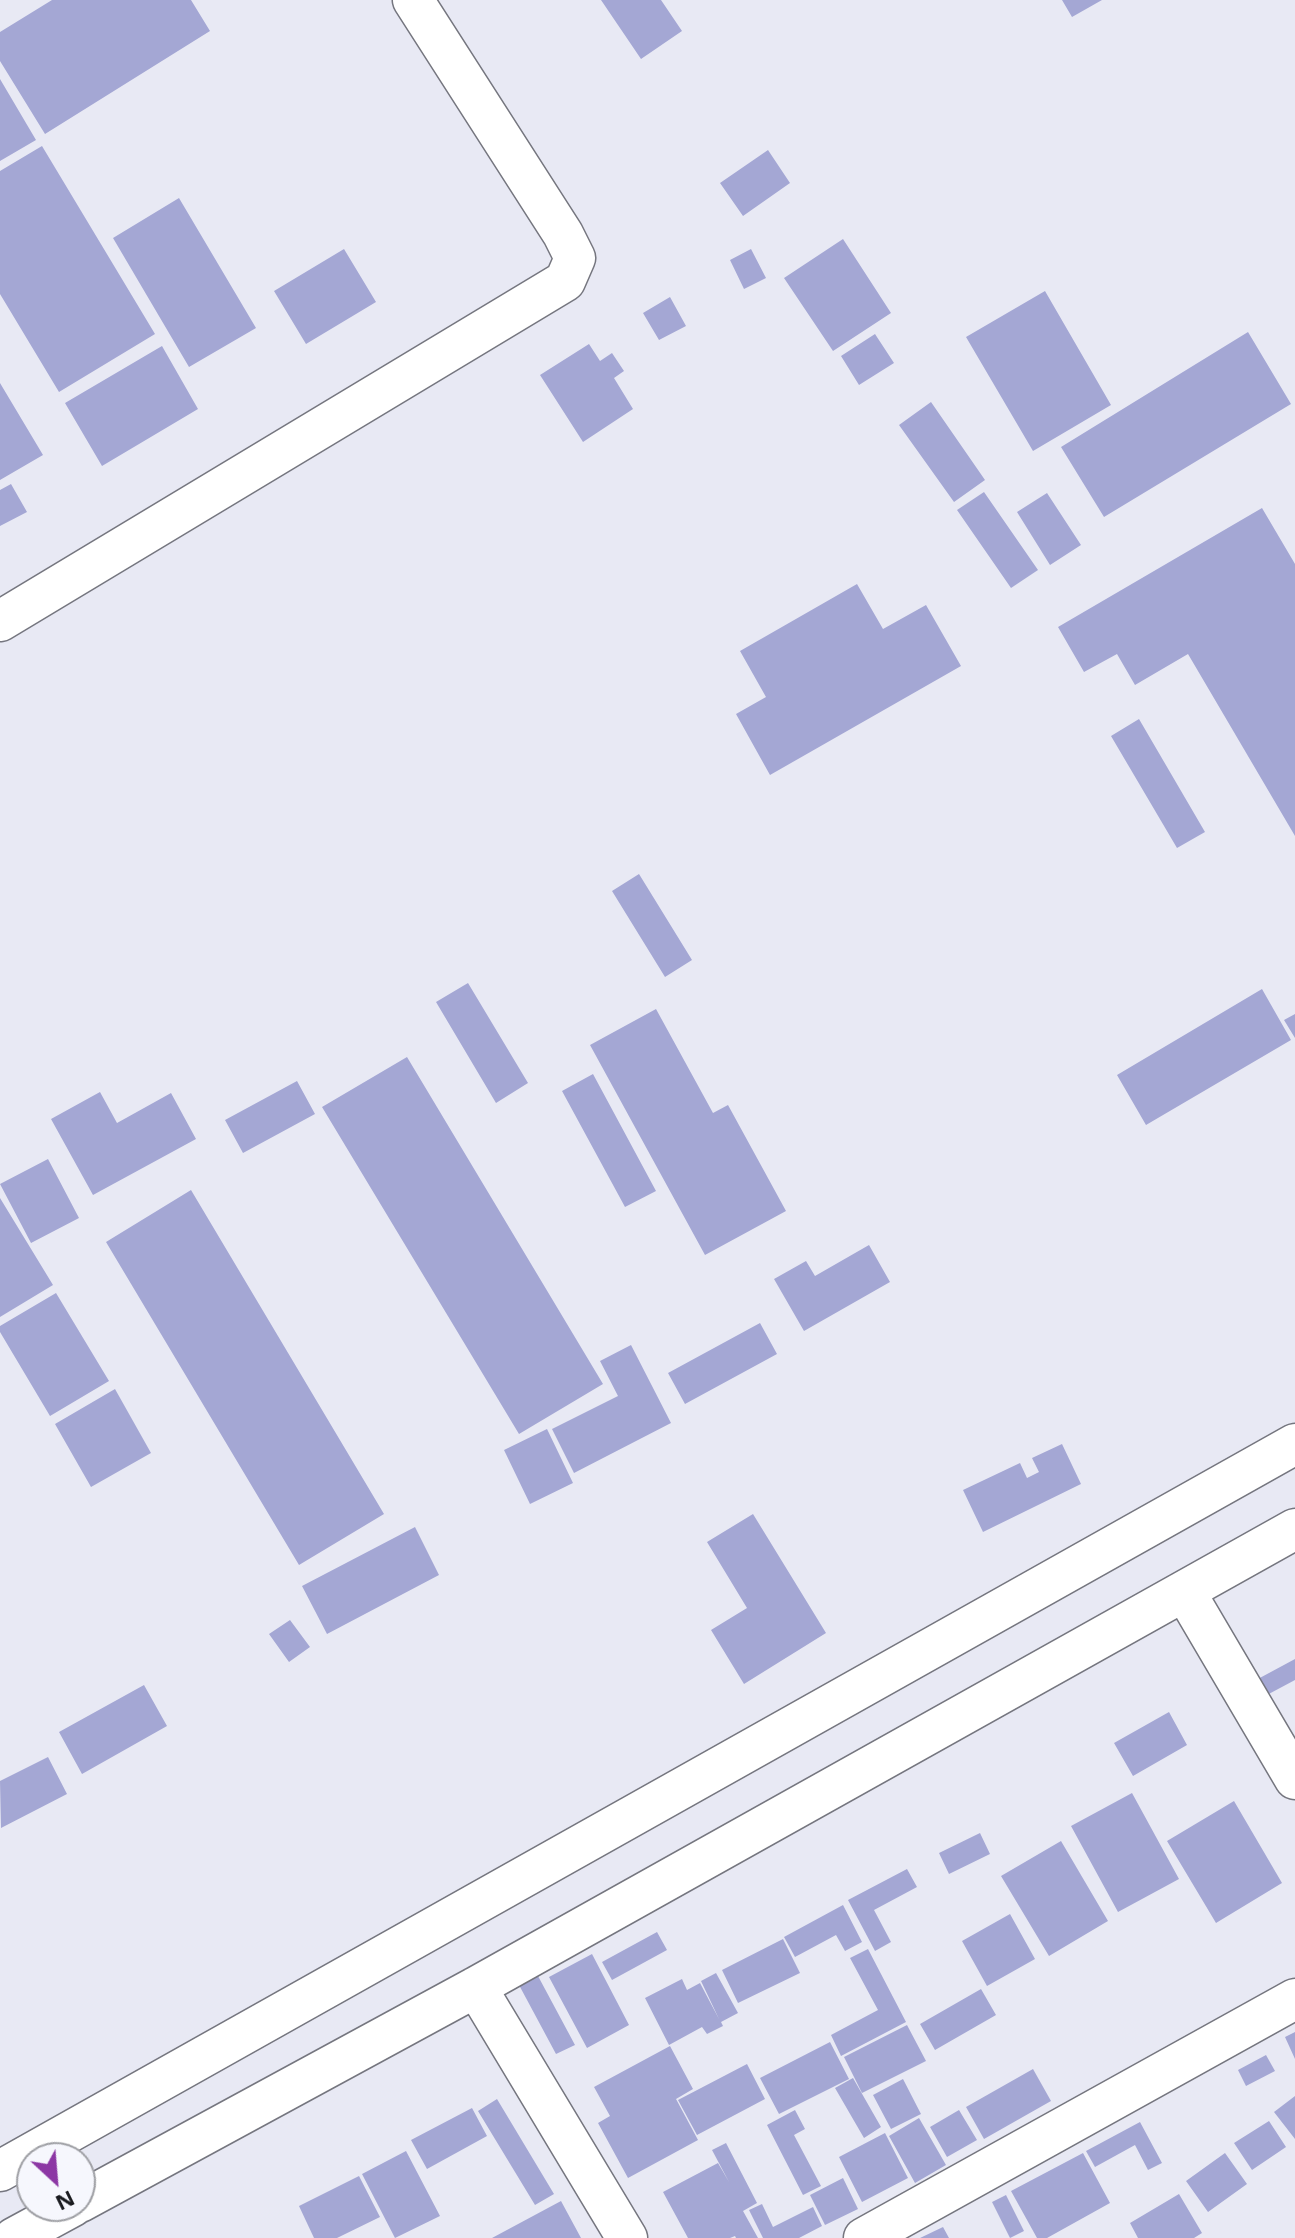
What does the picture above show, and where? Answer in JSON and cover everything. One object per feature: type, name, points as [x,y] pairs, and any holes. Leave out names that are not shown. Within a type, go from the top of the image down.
[{"type":"street","points":[[0,621],[565,281],[575,258],[563,234],[413,0]]},
{"type":"street","points":[[0,2171],[1295,1444]]},
{"type":"street","points":[[96,2193],[476,1987],[1295,1529]]},
{"type":"street","points":[[1185,1592],[1295,1779]]},
{"type":"street","points":[[476,1987],[627,2238]]},
{"type":"street","points":[[864,2238],[1295,1999]]},
{"type":"street","points":[[14,2238],[44,2222]]},
{"type":"building","points":[[52,0],[191,0],[210,31],[45,134],[0,61],[0,32]]},
{"type":"building","points":[[601,0],[661,0],[682,31],[641,59]]},
{"type":"building","points":[[1062,0],[1102,0],[1072,17]]},
{"type":"building","points":[[0,79],[36,140],[0,161]]},
{"type":"building","points":[[42,146],[155,334],[59,392],[0,294],[0,171]]},
{"type":"building","points":[[768,150],[790,183],[743,216],[720,183]]},
{"type":"building","points":[[179,198],[256,328],[189,367],[113,238]]},
{"type":"building","points":[[843,239],[891,313],[833,351],[784,278]]},
{"type":"building","points":[[344,249],[376,302],[306,344],[274,291]]},
{"type":"building","points":[[751,249],[766,278],[744,289],[730,260]]},
{"type":"building","points":[[1045,291],[1111,405],[1033,451],[966,337]]},
{"type":"building","points":[[670,297],[686,326],[659,340],[643,313]]},
{"type":"building","points":[[1248,332],[1291,404],[1104,517],[1061,447]]},
{"type":"building","points":[[875,334],[894,363],[859,385],[841,356]]},
{"type":"building","points":[[589,344],[600,361],[612,353],[624,371],[614,378],[633,409],[583,442],[540,375]]},
{"type":"building","points":[[162,346],[198,409],[102,466],[65,403]]},
{"type":"building","points":[[0,383],[43,455],[0,480]]},
{"type":"building","points":[[931,402],[985,480],[954,502],[899,425]]},
{"type":"building","points":[[11,484],[27,512],[0,526],[0,490]]},
{"type":"building","points":[[984,492],[1038,570],[1011,588],[957,510]]},
{"type":"building","points":[[1047,493],[1081,545],[1050,565],[1017,512]]},
{"type":"building","points":[[1262,508],[1295,564],[1295,836],[1188,654],[1135,685],[1117,654],[1084,672],[1058,627]]},
{"type":"building","points":[[857,584],[883,629],[926,605],[961,666],[770,775],[736,714],[766,697],[740,651]]},
{"type":"building","points":[[1139,719],[1205,832],[1177,848],[1111,736]]},
{"type":"building","points":[[639,874],[692,960],[665,977],[612,891]]},
{"type":"building","points":[[468,983],[528,1083],[496,1103],[436,1002]]},
{"type":"building","points":[[1262,989],[1291,1040],[1146,1125],[1117,1075]]},
{"type":"building","points":[[656,1009],[713,1113],[728,1105],[786,1211],[705,1255],[590,1045]]},
{"type":"building","points":[[1295,1014],[1295,1038],[1284,1020]]},
{"type":"building","points":[[407,1057],[603,1384],[519,1434],[322,1107]]},
{"type":"building","points":[[593,1074],[656,1191],[625,1207],[562,1091]]},
{"type":"building","points":[[297,1081],[315,1114],[243,1153],[225,1120]]},
{"type":"building","points":[[100,1092],[117,1123],[171,1093],[196,1139],[93,1195],[51,1119]]},
{"type":"building","points":[[48,1159],[79,1218],[31,1243],[0,1184]]},
{"type":"building","points":[[191,1190],[384,1514],[299,1565],[106,1242]]},
{"type":"building","points":[[0,1198],[53,1285],[0,1317]]},
{"type":"building","points":[[869,1245],[890,1282],[804,1331],[774,1279],[806,1261],[815,1276]]},
{"type":"building","points":[[56,1293],[109,1381],[50,1416],[0,1332],[0,1326]]},
{"type":"building","points":[[760,1323],[777,1354],[685,1404],[668,1373]]},
{"type":"building","points":[[631,1345],[671,1423],[574,1473],[552,1429],[618,1396],[600,1361]]},
{"type":"building","points":[[115,1389],[151,1453],[91,1487],[55,1424]]},
{"type":"building","points":[[547,1429],[573,1483],[530,1504],[504,1450]]},
{"type":"building","points":[[1062,1444],[1081,1484],[983,1532],[963,1490],[1020,1463],[1027,1478],[1039,1472],[1032,1458]]},
{"type":"building","points":[[753,1514],[826,1633],[744,1684],[711,1630],[747,1608],[707,1542]]},
{"type":"building","points":[[415,1527],[439,1575],[327,1634],[302,1586]]},
{"type":"building","points":[[290,1620],[310,1647],[289,1662],[269,1634]]},
{"type":"building","points":[[1295,1659],[1295,1680],[1265,1696],[1256,1680]]},
{"type":"building","points":[[144,1685],[167,1726],[82,1774],[59,1732]]},
{"type":"building","points":[[1169,1712],[1187,1745],[1133,1776],[1114,1743]]},
{"type":"building","points":[[48,1757],[67,1794],[1,1828],[0,1781]]},
{"type":"building","points":[[1132,1793],[1179,1879],[1118,1912],[1071,1826]]},
{"type":"building","points":[[1234,1801],[1282,1883],[1216,1923],[1167,1841]]},
{"type":"building","points":[[980,1833],[990,1854],[949,1874],[939,1853]]},
{"type":"building","points":[[1061,1841],[1108,1921],[1049,1956],[1001,1876]]},
{"type":"building","points":[[907,1869],[917,1887],[874,1910],[891,1942],[875,1951],[848,1900]]},
{"type":"building","points":[[843,1905],[862,1942],[845,1951],[836,1935],[795,1957],[784,1937]]},
{"type":"building","points":[[1010,1914],[1035,1959],[987,1986],[962,1941]]},
{"type":"building","points":[[657,1932],[667,1950],[612,1980],[602,1962]]},
{"type":"building","points":[[783,1939],[800,1973],[738,2003],[722,1970]]},
{"type":"building","points":[[868,1949],[906,2022],[841,2056],[831,2035],[878,2010],[850,1958]]},
{"type":"building","points":[[592,1954],[629,2025],[587,2048],[549,1977]]},
{"type":"building","points":[[716,1973],[738,2013],[707,2034],[702,2027],[669,2045],[645,1998],[682,1979],[687,1990],[700,1983],[719,2019],[701,1981]]},
{"type":"building","points":[[538,1976],[575,2045],[556,2054],[519,1985]]},
{"type":"building","points":[[981,1989],[996,2015],[935,2050],[920,2024]]},
{"type":"building","points":[[907,2025],[926,2061],[862,2093],[844,2057]]},
{"type":"building","points":[[1295,2032],[1295,2059],[1285,2037]]},
{"type":"building","points":[[830,2042],[849,2079],[779,2114],[760,2078]]},
{"type":"building","points":[[670,2046],[693,2089],[676,2099],[698,2140],[628,2178],[598,2123],[610,2116],[594,2087]]},
{"type":"building","points":[[1266,2055],[1275,2071],[1246,2086],[1238,2070]]},
{"type":"building","points":[[747,2064],[765,2099],[697,2135],[678,2100]]},
{"type":"building","points":[[1033,2069],[1051,2101],[984,2139],[966,2107]]},
{"type":"building","points":[[853,2078],[881,2127],[864,2138],[835,2088]]},
{"type":"building","points":[[903,2079],[921,2114],[891,2129],[873,2095]]},
{"type":"building","points":[[1295,2096],[1295,2139],[1274,2112]]},
{"type":"building","points":[[497,2099],[554,2194],[535,2205],[478,2111]]},
{"type":"building","points":[[472,2108],[487,2136],[427,2169],[411,2140]]},
{"type":"building","points":[[795,2110],[805,2129],[794,2135],[821,2186],[803,2195],[767,2125]]},
{"type":"building","points":[[959,2110],[977,2140],[947,2157],[930,2127]]},
{"type":"building","points":[[919,2118],[946,2165],[915,2183],[889,2136]]},
{"type":"building","points":[[1269,2121],[1286,2147],[1252,2170],[1234,2143]]},
{"type":"building","points":[[1140,2122],[1162,2163],[1148,2170],[1135,2145],[1095,2167],[1086,2151]]},
{"type":"building","points":[[885,2133],[908,2178],[862,2202],[839,2157]]},
{"type":"building","points":[[726,2143],[757,2203],[743,2211],[758,2238],[688,2238],[663,2192],[718,2163],[729,2182],[712,2150]]},
{"type":"building","points":[[406,2151],[440,2216],[395,2238],[362,2174]]},
{"type":"building","points":[[1083,2153],[1110,2203],[1047,2238],[1037,2238],[1011,2191]]},
{"type":"building","points":[[1225,2153],[1247,2184],[1208,2212],[1186,2181]]},
{"type":"building","points":[[359,2176],[380,2217],[337,2238],[314,2238],[299,2206]]},
{"type":"building","points":[[843,2178],[858,2209],[825,2225],[810,2195]]},
{"type":"building","points":[[1179,2194],[1202,2233],[1194,2238],[1138,2238],[1130,2223]]},
{"type":"building","points":[[1006,2195],[1024,2231],[1010,2238],[992,2202]]},
{"type":"building","points":[[561,2201],[581,2238],[492,2238]]},
{"type":"building","points":[[762,2204],[773,2227],[813,2207],[822,2226],[799,2238],[763,2238],[749,2210]]},
{"type":"building","points":[[943,2227],[949,2238],[920,2238]]}]
